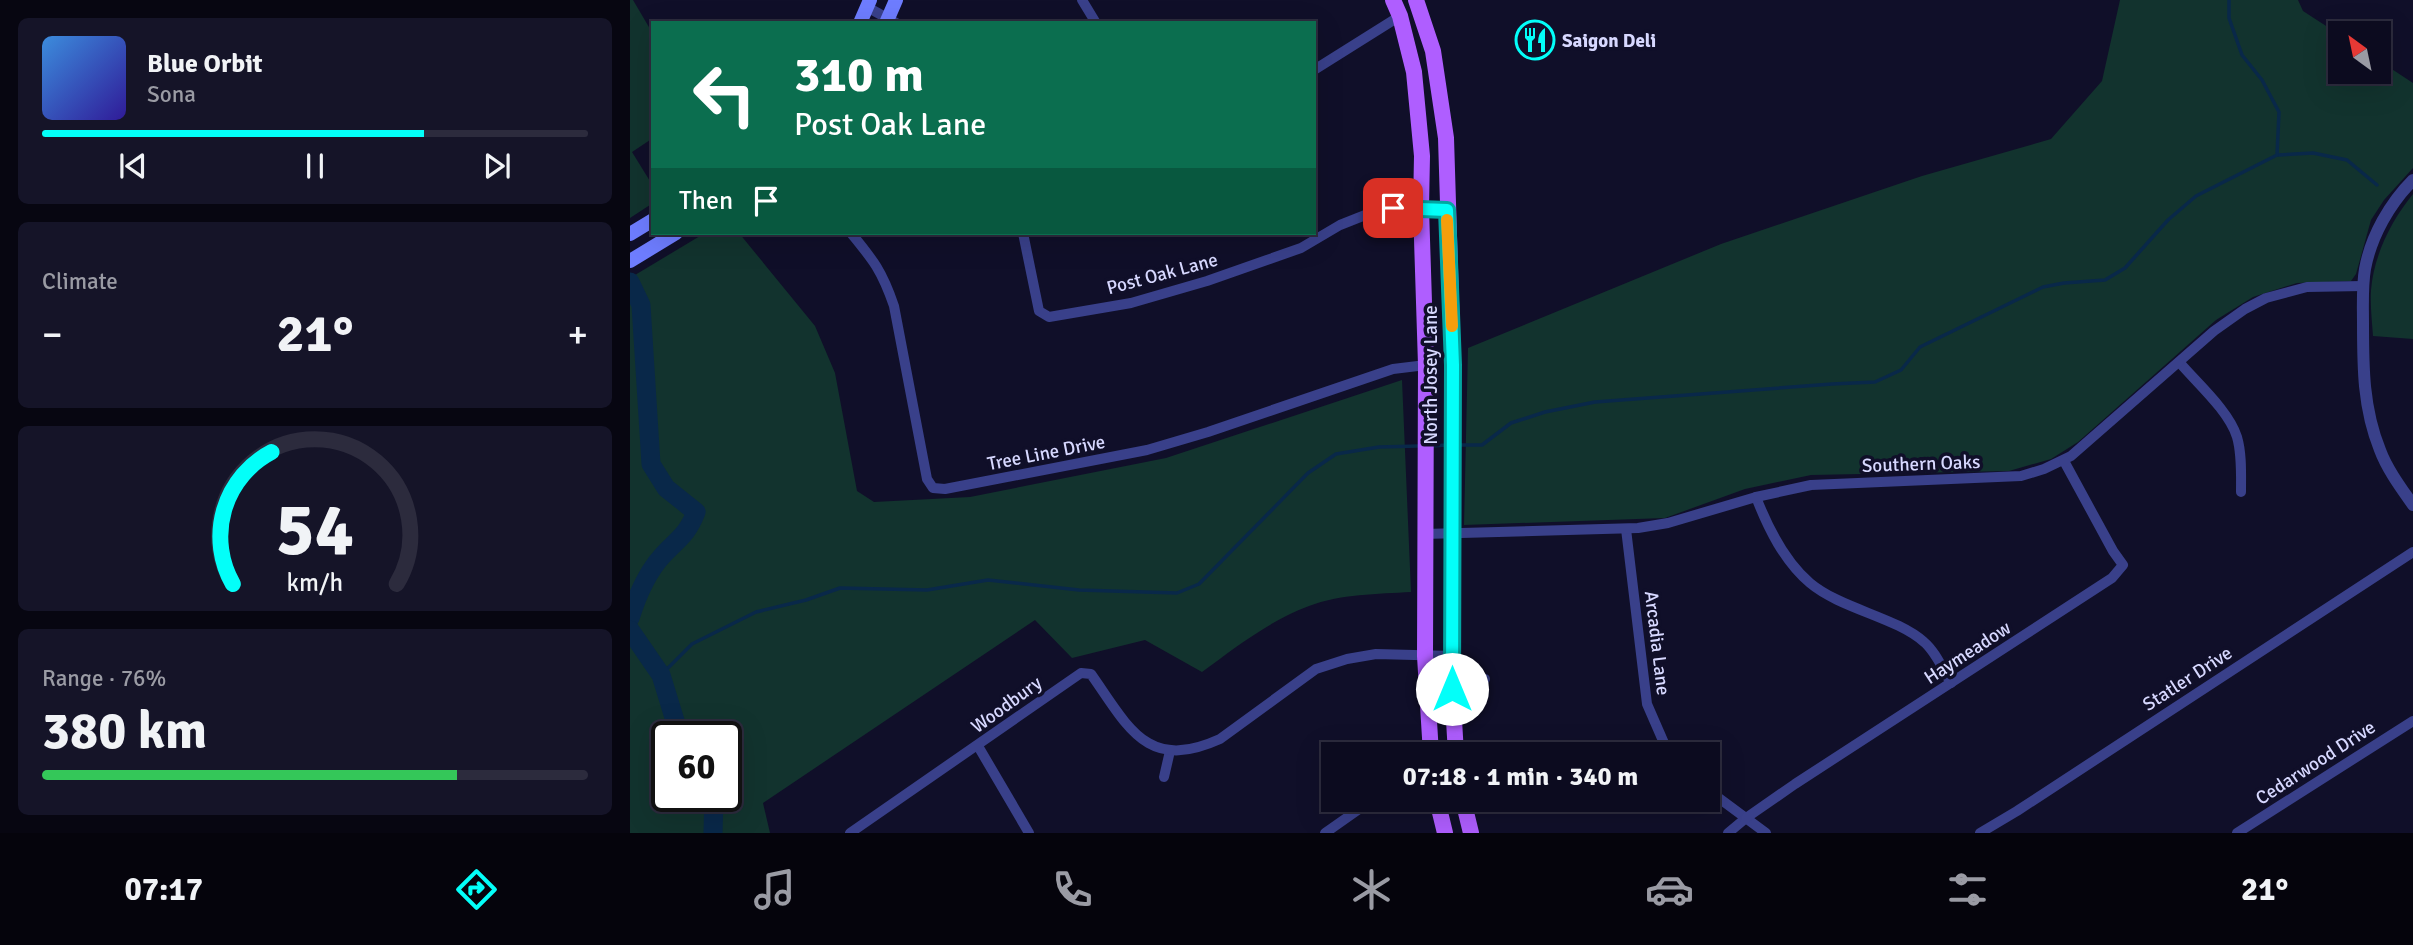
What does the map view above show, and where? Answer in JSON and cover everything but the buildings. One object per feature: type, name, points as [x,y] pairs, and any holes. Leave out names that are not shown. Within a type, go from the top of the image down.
[{"type":"main road","points":[[890,21],[896,0]]},
{"type":"main road","name":"North Josey Lane","points":[[1393,0],[1400,16],[1413,72],[1422,156],[1426,365],[1425,656],[1430,742]]},
{"type":"main road","name":"North Josey Lane","points":[[1416,0],[1433,51],[1444,113],[1453,365],[1452,686],[1455,742]]},
{"type":"main road","points":[[861,21],[869,3]]},
{"type":"main road","points":[[630,234],[649,222]]},
{"type":"main road","points":[[630,261],[673,235]]},
{"type":"main road","points":[[1440,812],[1446,833]]},
{"type":"main road","points":[[1466,812],[1471,833]]},
{"type":"street","points":[[1082,0],[1095,21]]},
{"type":"street","points":[[869,3],[890,21]]},
{"type":"street","points":[[1316,69],[1400,16]]},
{"type":"street","points":[[2413,180],[2398,197],[2382,223],[2365,267],[2363,286],[2365,402],[2380,452],[2413,505]]},
{"type":"street","name":"Post Oak Lane","points":[[1023,235],[1039,312],[1049,317],[1131,303],[1207,281],[1301,248],[1340,225],[1383,208],[1447,210]]},
{"type":"street","name":"Tree Line Drive","points":[[853,235],[877,264],[894,306],[927,479],[933,488],[945,489],[1147,450],[1393,369],[1426,365]]},
{"type":"street","name":"Southern Oaks","points":[[1424,534],[1626,529],[1668,523],[1756,497],[1811,485],[2008,478],[2033,472],[2064,461],[2232,317],[2266,298],[2307,287],[2363,286]]},
{"type":"street","points":[[2180,363],[2227,417],[2237,437],[2241,492]]},
{"type":"street","name":"Haymeadow","points":[[1728,833],[1746,818],[2112,578],[2123,565],[2064,461]]},
{"type":"street","points":[[1756,497],[1767,526],[1794,566],[1810,583],[1830,596],[1924,642],[1951,683]]},
{"type":"street","name":"Arcadia Lane","points":[[1626,529],[1647,704],[1664,742]]},
{"type":"street","name":"Statler Drive","points":[[1980,833],[2413,552]]},
{"type":"street","points":[[1164,777],[1170,751],[1204,747],[1220,739],[1316,669],[1347,659],[1377,654],[1452,656]]},
{"type":"street","name":"Woodbury","points":[[850,833],[1073,677],[1087,672],[1129,729],[1153,747],[1170,751]]},
{"type":"street","points":[[1452,686],[1485,679]]},
{"type":"street","name":"Cedarwood Drive","points":[[2237,833],[2413,721]]},
{"type":"street","points":[[978,746],[1029,833]]},
{"type":"street","points":[[1720,799],[1766,833]]},
{"type":"street","points":[[1325,833],[1355,812]]},
{"type":"green space","points":[[630,0],[633,0],[651,31],[651,139],[632,152],[651,183],[651,204],[630,218]]},
{"type":"green space","points":[[2120,0],[2298,0],[2303,11],[2328,27],[2328,84],[2391,84],[2391,69],[2413,83],[2413,168],[2384,200],[2371,220],[2356,274],[2351,281],[2297,283],[2253,297],[2216,320],[2078,442],[2051,459],[2009,471],[1811,475],[1745,489],[1665,518],[1464,525],[1468,348],[1721,244],[1922,176],[2051,139],[2102,81]]},
{"type":"green space","points":[[2413,194],[2413,339],[2373,336],[2371,296],[2376,264],[2391,227]]},
{"type":"green space","points":[[702,235],[741,235],[815,326],[835,373],[857,491],[874,502],[970,497],[1166,458],[1402,380],[1411,592],[1346,597],[1309,606],[1267,627],[1202,672],[1145,640],[1072,658],[1035,620],[763,803],[770,833],[630,833],[630,278]]},
{"type":"waterway","points":[[1458,445],[1482,445],[1511,423],[1545,412],[1595,402],[1875,382],[1901,370],[1920,347],[2043,287],[2105,280],[2125,268],[2168,220],[2196,196],[2277,155],[2279,112],[2262,80],[2242,55],[2229,18],[2229,0]]},
{"type":"waterway","points":[[2278,155],[2313,153],[2347,160],[2377,185]]},
{"type":"waterway","points":[[630,282],[641,305],[651,464],[666,488],[696,512],[686,531],[647,577],[630,618]]},
{"type":"waterway","points":[[1431,446],[1447,445]]},
{"type":"waterway","points":[[661,675],[692,644],[756,612],[806,600],[840,588],[927,590],[988,580],[1079,590],[1177,593],[1199,584],[1308,473],[1336,454],[1379,447],[1419,446]]},
{"type":"waterway","points":[[630,630],[661,675],[675,721]]},
{"type":"waterway","points":[[713,833],[714,812]]},
{"type":"slow traffic","points":[[1447,220],[1452,326]]},
{"type":"place","name":"Saigon Deli","points":[[1535,40]]},
{"type":"route","points":[[1393,208],[1447,210],[1453,365],[1452,689]]}]
